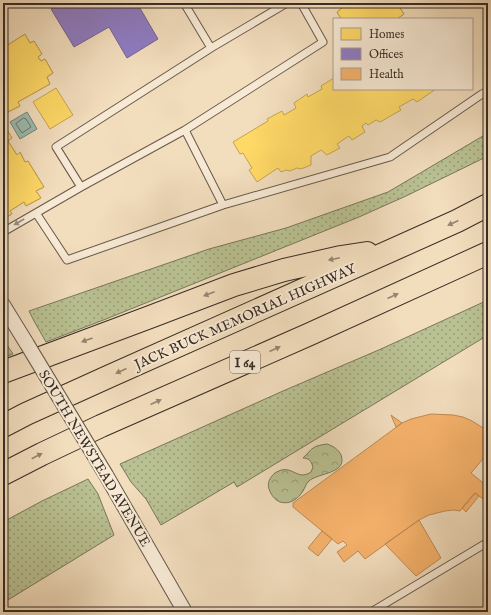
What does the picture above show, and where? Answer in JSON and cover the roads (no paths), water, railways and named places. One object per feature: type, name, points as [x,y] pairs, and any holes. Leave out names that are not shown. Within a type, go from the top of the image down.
[{"type":"highway","name":"JACK BUCK MEMORIAL HIGHWAY","points":[[3,426],[110,376],[400,247],[488,205]]},
{"type":"highway","points":[[3,372],[234,285],[284,270],[341,257],[400,247]]},
{"type":"highway","name":"I 64","points":[[3,474],[101,426],[310,334],[488,253]]},
{"type":"street","name":"SOUTH NEWSTEAD AVENUE","points":[[3,304],[106,475],[185,612]]},
{"type":"lane","points":[[184,3],[211,48]]},
{"type":"lane","points":[[81,187],[56,148],[211,48],[288,3]]},
{"type":"lane","points":[[3,232],[185,130],[323,42],[301,3]]},
{"type":"lane","points":[[36,213],[67,260],[223,205],[390,157],[488,90]]},
{"type":"lane","points":[[185,130],[223,205]]},
{"type":"lane","points":[[371,612],[488,542]]},
{"type":"water","points":[[27,112],[37,129],[20,139],[10,122]]}]
